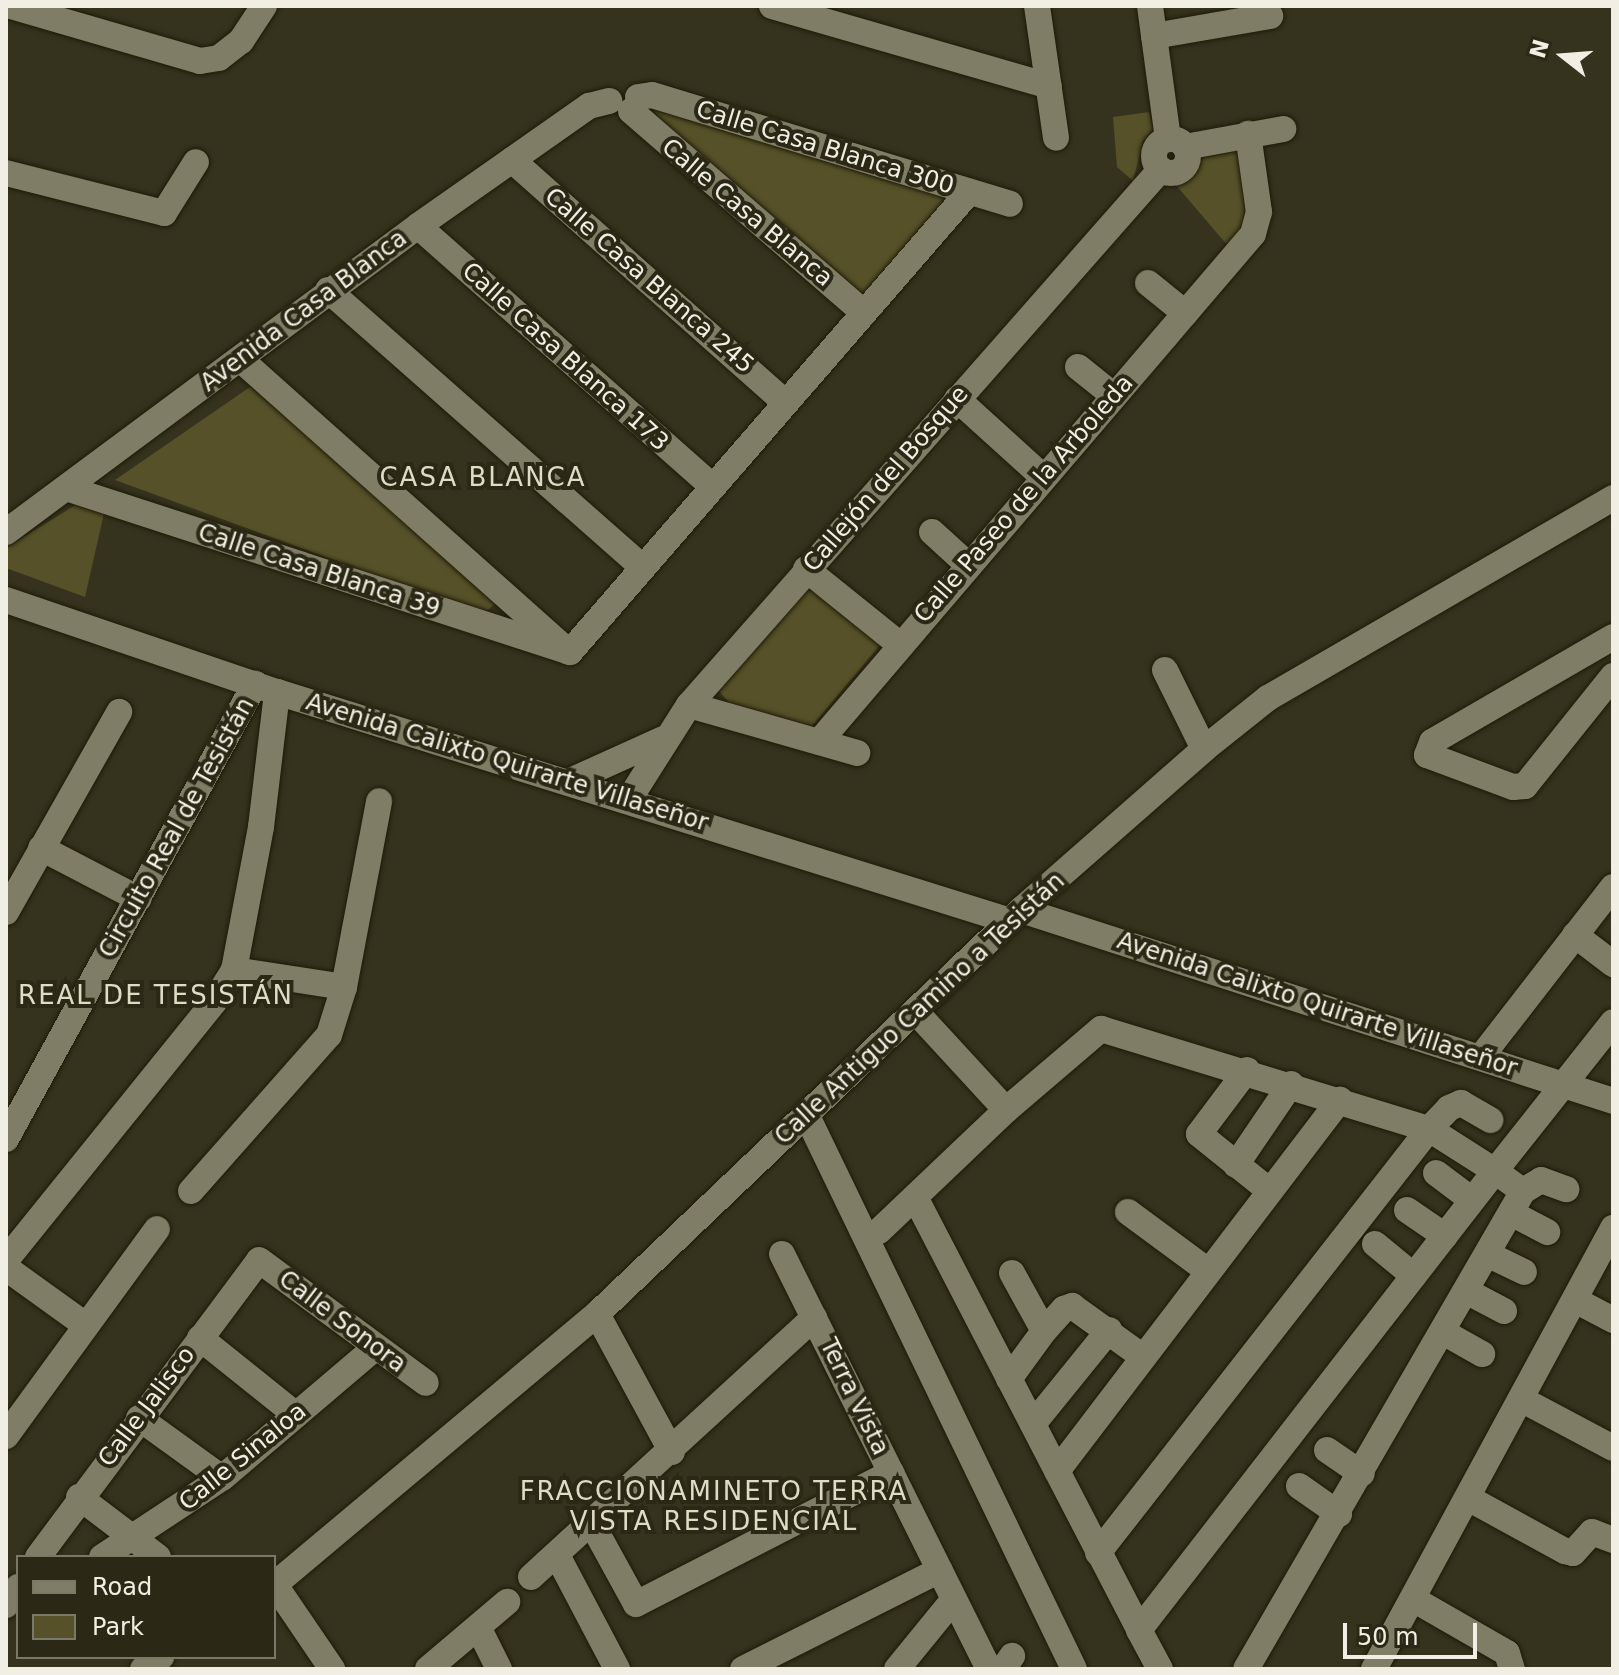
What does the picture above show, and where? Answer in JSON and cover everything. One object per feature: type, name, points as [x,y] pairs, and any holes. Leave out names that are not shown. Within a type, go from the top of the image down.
[{"type":"street","points":[[11,6],[200,61],[219,58],[241,41],[264,6]]},
{"type":"street","points":[[772,6],[1049,86]]},
{"type":"street","points":[[1037,6],[1056,138]]},
{"type":"street","points":[[1150,6],[1177,143],[1283,129]]},
{"type":"street","points":[[1154,36],[1270,16]]},
{"type":"street","name":"Calle Casa Blanca 300","points":[[626,103],[652,95],[1010,204]]},
{"type":"street","name":"Avenida Casa Blanca","points":[[6,532],[69,489],[328,290],[589,106],[626,103]]},
{"type":"street","name":"Calle Casa Blanca","points":[[626,103],[864,313]]},
{"type":"street","name":"Calle Paseo de la Arboleda","points":[[819,742],[967,564],[1253,234],[1259,212],[1248,134]]},
{"type":"street","name":"Callejón del Bosque","points":[[628,801],[663,739],[689,705],[1161,169],[1155,152],[1177,143]]},
{"type":"street","name":"Calle Casa Blanca 245","points":[[512,160],[786,403]]},
{"type":"street","points":[[6,173],[164,213],[175,203],[196,162]]},
{"type":"street","points":[[240,359],[570,652],[969,192]]},
{"type":"street","name":"Calle Casa Blanca 173","points":[[418,226],[713,487]]},
{"type":"street","points":[[1148,283],[1185,313]]},
{"type":"street","points":[[328,290],[643,568]]},
{"type":"street","points":[[1078,367],[1113,395]]},
{"type":"street","points":[[957,399],[1043,477]]},
{"type":"street","name":"Calle Casa Blanca 39","points":[[69,489],[570,652]]},
{"type":"street","name":"Calle Antiguo Camino a Tesistán","points":[[276,1583],[597,1314],[1016,915],[1204,749],[1268,698],[1613,498]]},
{"type":"street","points":[[932,532],[967,564]]},
{"type":"street","points":[[806,569],[899,644]]},
{"type":"street","name":"Avenida Calixto Quirarte Villaseñor","points":[[6,600],[266,688],[628,801],[1016,915],[1481,1057],[1613,1101]]},
{"type":"street","points":[[1613,637],[1432,742],[1427,755],[1513,787],[1525,786],[1537,778],[1613,676]]},
{"type":"street","points":[[1165,670],[1204,749]]},
{"type":"street","name":"Circuito Real de Tesistán","points":[[6,1139],[139,899],[266,688]]},
{"type":"street","name":"Circuito Real de Tesistán","points":[[6,1260],[214,1002],[234,970],[261,827],[266,688]]},
{"type":"street","points":[[689,705],[857,753]]},
{"type":"street","points":[[6,912],[119,712]]},
{"type":"street","points":[[570,781],[663,739]]},
{"type":"street","points":[[191,1191],[329,1035],[344,987],[379,801]]},
{"type":"street","points":[[41,848],[139,899]]},
{"type":"street","points":[[1481,1057],[1613,887]]},
{"type":"street","points":[[1575,935],[1613,964]]},
{"type":"street","points":[[234,970],[344,987]]},
{"type":"street","points":[[916,1012],[1006,1110]]},
{"type":"street","points":[[1139,1630],[1613,1022]]},
{"type":"street","points":[[879,1231],[1006,1110],[1101,1029],[1247,1070],[1429,1129],[1495,1171],[1517,1202],[1547,1232]]},
{"type":"street","points":[[1247,1070],[1199,1134],[1270,1191]]},
{"type":"street","points":[[1236,1165],[1291,1084]]},
{"type":"street","points":[[1057,1471],[1340,1099]]},
{"type":"street","points":[[1098,1553],[1429,1129],[1449,1108],[1461,1103],[1491,1120]]},
{"type":"street","points":[[807,1116],[1074,1669]]},
{"type":"street","points":[[1436,1173],[1472,1200]]},
{"type":"street","points":[[1246,1669],[1339,1514],[1517,1202],[1541,1180],[1566,1189]]},
{"type":"street","points":[[915,1197],[1160,1669]]},
{"type":"street","points":[[1407,1210],[1445,1236]]},
{"type":"street","points":[[1128,1212],[1208,1271]]},
{"type":"street","points":[[1374,1669],[1613,1228]]},
{"type":"street","points":[[6,1436],[84,1324],[157,1229]]},
{"type":"street","points":[[1375,1244],[1414,1276]]},
{"type":"street","name":"Terra Vista","points":[[782,1254],[989,1669]]},
{"type":"street","points":[[1487,1254],[1524,1272]]},
{"type":"street","name":"Calle Jalisco","points":[[39,1555],[79,1497],[259,1260]]},
{"type":"street","name":"Calle Sonora","points":[[259,1260],[426,1383]]},
{"type":"street","points":[[6,1268],[84,1324]]},
{"type":"street","points":[[1012,1273],[1044,1331]]},
{"type":"street","points":[[1466,1291],[1504,1311]]},
{"type":"street","points":[[1575,1300],[1613,1320]]},
{"type":"street","points":[[1009,1379],[1044,1331],[1064,1309],[1072,1306],[1143,1357]]},
{"type":"street","points":[[597,1314],[672,1452]]},
{"type":"street","points":[[531,1577],[672,1452],[814,1318]]},
{"type":"street","points":[[1033,1424],[1109,1330]]},
{"type":"street","points":[[1443,1332],[1482,1354]]},
{"type":"street","points":[[200,1338],[296,1415]]},
{"type":"street","name":"Calle Sinaloa","points":[[106,1555],[136,1538],[222,1478],[376,1347]]},
{"type":"street","points":[[1521,1399],[1613,1448]]},
{"type":"street","points":[[139,1418],[222,1478]]},
{"type":"street","points":[[1327,1450],[1362,1474]]},
{"type":"street","points":[[592,1524],[636,1604],[891,1473]]},
{"type":"street","points":[[1299,1486],[1339,1514]]},
{"type":"street","points":[[79,1497],[156,1555]]},
{"type":"street","points":[[1468,1498],[1565,1551],[1573,1553],[1592,1532],[1613,1540]]},
{"type":"street","points":[[557,1555],[617,1669]]},
{"type":"street","points":[[743,1669],[940,1570]]},
{"type":"street","points":[[276,1588],[332,1669]]},
{"type":"street","points":[[897,1669],[954,1599]]},
{"type":"street","points":[[1413,1599],[1507,1653],[1512,1669]]},
{"type":"street","points":[[428,1669],[507,1602]]},
{"type":"street","points":[[478,1627],[499,1669]]},
{"type":"street","points":[[1232,1669],[1260,1643]]},
{"type":"green space","points":[[646,106],[953,196],[863,298]]},
{"type":"green space","points":[[1149,112],[1153,130],[1143,141],[1133,181],[1117,167],[1113,117]]},
{"type":"green space","points":[[1239,142],[1252,220],[1228,246],[1175,184],[1196,173],[1206,149]]},
{"type":"green space","points":[[250,387],[500,599],[488,610],[474,611],[115,480]]},
{"type":"green space","points":[[77,504],[105,509],[85,597],[6,568],[6,548]]},
{"type":"green space","points":[[804,585],[881,644],[811,727],[731,705],[719,691]]},
{"type":"district","name":"CASA BLANCA","points":[[483,478]]},
{"type":"district","name":"REAL DE TESISTÁN","points":[[156,996]]},
{"type":"district","name":"FRACCIONAMINETO TERRA VISTA RESIDENCIAL","points":[[714,1507]]}]
